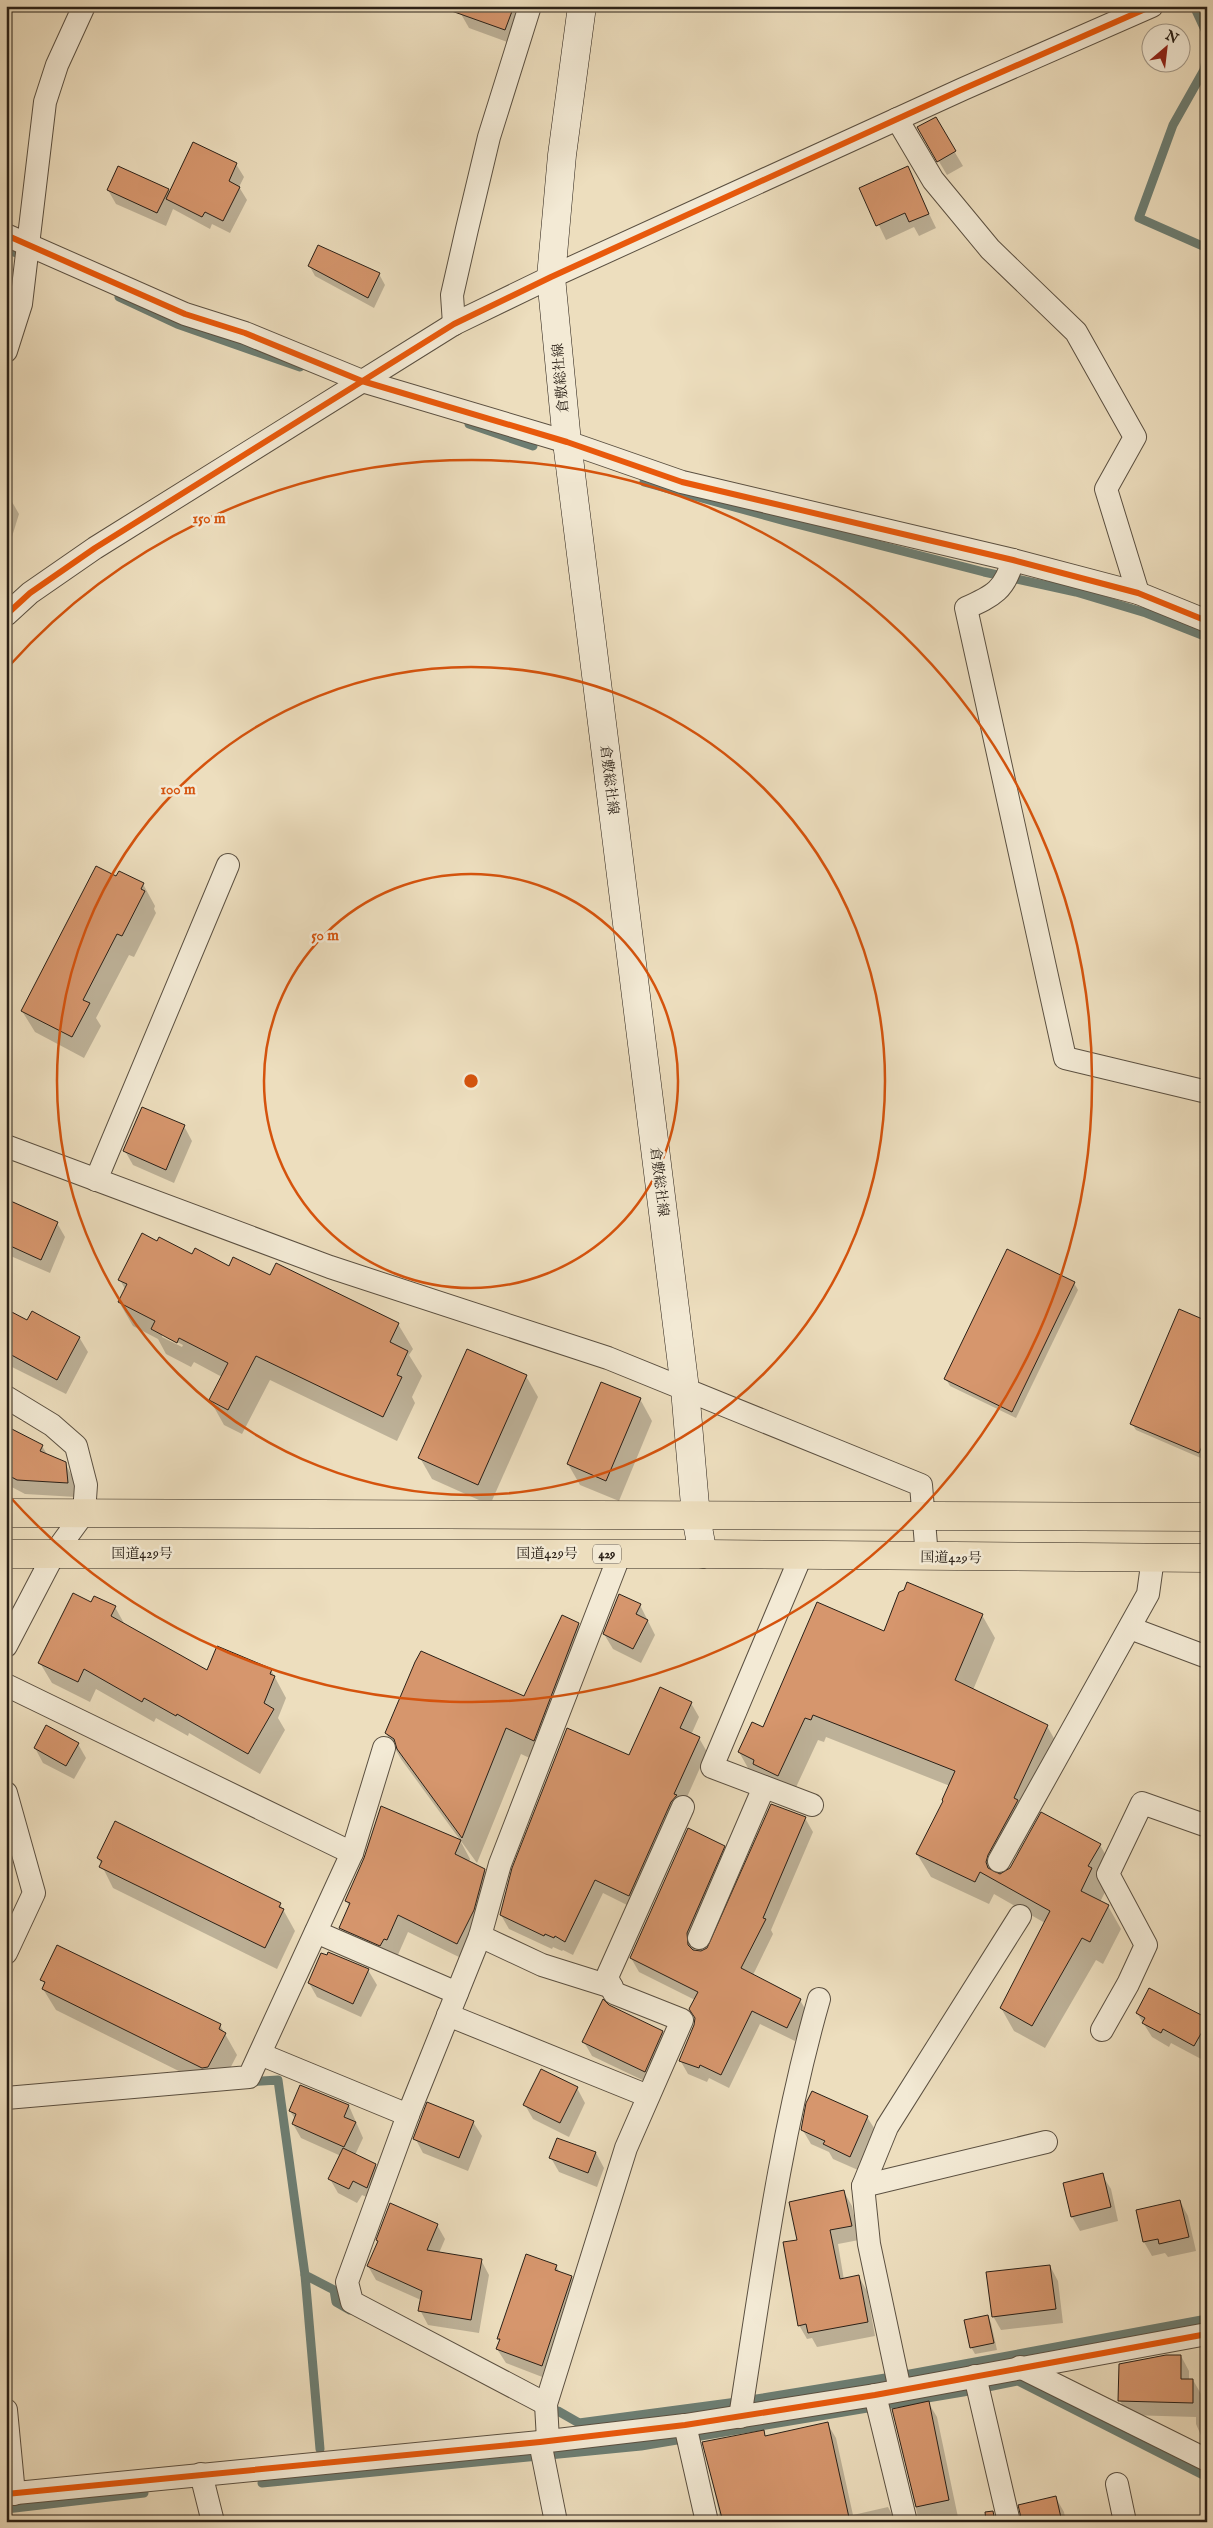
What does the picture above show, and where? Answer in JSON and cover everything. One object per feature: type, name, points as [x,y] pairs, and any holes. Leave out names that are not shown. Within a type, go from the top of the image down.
[{"type":"highway","points":[[6,1513],[696,1517],[1207,1517]]},
{"type":"highway","name":"国道429号","points":[[6,1554],[703,1554],[1207,1558]]},
{"type":"main road","name":"倉敷総社線","points":[[582,6],[562,155],[551,277],[567,442],[685,1389],[696,1517],[703,1554]]},
{"type":"street","points":[[6,350],[21,304],[45,102],[58,65],[84,6]]},
{"type":"street","points":[[454,324],[452,294],[467,229],[489,137],[530,6]]},
{"type":"street","points":[[6,615],[30,593],[95,548],[454,324],[551,277],[897,119],[1152,6]]},
{"type":"street","points":[[897,119],[933,180],[990,249],[1076,332],[1135,437],[1106,489],[1138,593]]},
{"type":"street","points":[[6,235],[28,243],[185,314],[245,333],[356,385],[567,442],[682,482],[1011,568],[1138,593],[1207,621]]},
{"type":"street","points":[[1011,568],[1001,588],[988,598],[966,608],[1065,1058],[1207,1092]]},
{"type":"street","points":[[96,1180],[228,865]]},
{"type":"street","points":[[6,1146],[330,1267],[608,1358],[921,1485],[927,1557]]},
{"type":"street","points":[[6,1397],[52,1424],[76,1446],[86,1485],[84,1513],[54,1554],[6,1646]]},
{"type":"street","points":[[546,2404],[352,2302],[346,2282],[408,2114],[480,1936],[500,1864],[620,1554]]},
{"type":"street","points":[[801,1556],[712,1767],[812,1806]]},
{"type":"street","points":[[999,1861],[1148,1594],[1153,1558]]},
{"type":"street","points":[[1130,1628],[1207,1657]]},
{"type":"street","points":[[6,1685],[352,1853]]},
{"type":"street","points":[[6,2098],[250,2077],[352,1853],[384,1748]]},
{"type":"street","points":[[699,1938],[764,1787]]},
{"type":"street","points":[[6,1793],[34,1893],[6,1953]]},
{"type":"street","points":[[1102,2030],[1128,1984],[1146,1945],[1108,1874],[1142,1803],[1207,1826]]},
{"type":"street","points":[[556,2522],[543,2448],[546,2404],[626,2148],[682,2020],[614,1993],[607,1977],[683,1807]]},
{"type":"street","points":[[898,2381],[869,2244],[863,2186],[887,2127],[1020,1916]]},
{"type":"street","points":[[316,1932],[457,1993]]},
{"type":"street","points":[[480,1936],[542,1965],[612,1987]]},
{"type":"street","points":[[740,2417],[784,2146],[799,2074],[819,1999]]},
{"type":"street","points":[[448,2015],[648,2096]]},
{"type":"street","points":[[260,2054],[408,2114]]},
{"type":"street","points":[[863,2186],[1046,2142]]},
{"type":"street","points":[[6,2410],[10,2494],[202,2474],[543,2448],[687,2434],[740,2417],[876,2402],[898,2381],[977,2384],[1020,2367],[1207,2334]]},
{"type":"street","points":[[1020,2367],[1207,2460]]},
{"type":"street","points":[[977,2384],[1009,2522]]},
{"type":"street","points":[[876,2402],[906,2522]]},
{"type":"street","points":[[687,2434],[707,2522]]},
{"type":"street","points":[[202,2474],[213,2522]]},
{"type":"street","points":[[1117,2484],[1125,2522]]},
{"type":"building","points":[[446,6],[514,6],[505,30],[446,9]]},
{"type":"building","points":[[936,117],[956,151],[937,162],[917,127]]},
{"type":"building","points":[[193,142],[237,163],[229,181],[240,187],[223,221],[205,212],[202,217],[166,199]]},
{"type":"building","points":[[118,166],[169,189],[157,213],[107,190]]},
{"type":"building","points":[[908,166],[929,214],[909,222],[905,213],[876,226],[859,188]]},
{"type":"building","points":[[318,245],[380,273],[368,298],[308,266]]},
{"type":"building","points":[[96,866],[116,876],[119,871],[144,883],[141,889],[145,891],[122,936],[117,934],[83,1000],[90,1003],[72,1037],[21,1011]]},
{"type":"building","points":[[142,1107],[185,1125],[166,1170],[123,1151]]},
{"type":"building","points":[[6,1199],[58,1222],[41,1260],[6,1244]]},
{"type":"building","points":[[142,1233],[157,1241],[159,1237],[192,1254],[195,1248],[229,1266],[233,1257],[270,1275],[276,1263],[399,1323],[390,1342],[408,1351],[397,1375],[402,1377],[383,1417],[256,1356],[228,1410],[209,1400],[228,1363],[179,1338],[177,1343],[151,1329],[155,1321],[118,1302],[127,1284],[118,1280]]},
{"type":"building","points":[[1007,1249],[1075,1282],[1012,1412],[944,1379]]},
{"type":"building","points":[[6,1309],[27,1320],[32,1311],[80,1337],[57,1380],[6,1352]]},
{"type":"building","points":[[1179,1309],[1207,1321],[1207,1435],[1199,1453],[1130,1424]]},
{"type":"building","points":[[467,1349],[527,1375],[478,1485],[418,1458]]},
{"type":"building","points":[[601,1382],[641,1398],[606,1481],[567,1464]]},
{"type":"building","points":[[6,1426],[43,1445],[40,1451],[66,1462],[68,1483],[17,1480],[6,1474]]},
{"type":"building","points":[[907,1582],[983,1614],[955,1680],[1048,1725],[1014,1798],[1018,1800],[988,1855],[986,1862],[988,1868],[1000,1874],[1010,1868],[1041,1812],[1101,1844],[1088,1866],[1092,1868],[1081,1891],[1109,1905],[1090,1942],[1082,1938],[1032,2026],[1000,2008],[1050,1911],[980,1872],[975,1882],[916,1854],[943,1801],[955,1771],[813,1715],[811,1720],[805,1718],[778,1776],[753,1764],[754,1760],[738,1752],[752,1722],[763,1727],[817,1602],[884,1631],[899,1592],[904,1590]]},
{"type":"building","points":[[73,1593],[91,1602],[94,1596],[116,1606],[111,1616],[207,1670],[217,1646],[272,1669],[270,1674],[275,1676],[264,1703],[274,1709],[248,1754],[177,1714],[176,1716],[144,1698],[142,1702],[84,1669],[78,1682],[38,1663]]},
{"type":"building","points":[[619,1594],[641,1604],[636,1614],[648,1620],[633,1649],[603,1634]]},
{"type":"building","points":[[562,1615],[579,1623],[534,1741],[506,1728],[462,1838],[397,1749],[394,1739],[385,1733],[415,1662],[421,1651],[524,1696]]},
{"type":"building","points":[[660,1687],[692,1702],[680,1728],[700,1737],[674,1794],[677,1795],[671,1802],[629,1896],[595,1880],[565,1942],[555,1936],[554,1938],[545,1934],[544,1936],[500,1915],[512,1868],[567,1728],[629,1755]]},
{"type":"building","points":[[46,1725],[79,1743],[66,1766],[34,1748]]},
{"type":"building","points":[[771,1804],[806,1817],[763,1918],[766,1919],[741,1968],[801,1999],[787,2028],[752,2011],[721,2075],[700,2065],[699,2068],[679,2061],[694,2025],[695,2018],[689,2009],[698,1992],[630,1958],[688,1828],[725,1846],[687,1933],[688,1945],[693,1950],[701,1951],[707,1948]]},
{"type":"building","points":[[381,1806],[461,1840],[455,1854],[485,1869],[474,1910],[457,1944],[398,1915],[387,1940],[384,1939],[380,1946],[339,1928],[350,1903],[345,1901],[364,1858]]},
{"type":"building","points":[[115,1821],[281,1903],[279,1907],[284,1909],[265,1948],[99,1867],[102,1861],[97,1858]]},
{"type":"building","points":[[57,1945],[221,2024],[219,2029],[226,2033],[208,2067],[202,2068],[42,1989],[45,1982],[40,1980]]},
{"type":"building","points":[[328,1952],[369,1969],[353,2004],[308,1983],[321,1953],[327,1955]]},
{"type":"building","points":[[1149,1988],[1207,2018],[1207,2023],[1194,2046],[1163,2029],[1161,2033],[1142,2023],[1145,2018],[1136,2013]]},
{"type":"building","points":[[603,1999],[609,2005],[663,2031],[645,2072],[582,2042]]},
{"type":"building","points":[[541,2069],[578,2087],[560,2123],[523,2105]]},
{"type":"building","points":[[300,2085],[349,2105],[344,2117],[356,2122],[344,2147],[292,2124],[296,2114],[289,2111]]},
{"type":"building","points":[[812,2091],[868,2116],[850,2157],[823,2144],[825,2141],[801,2130],[806,2103]]},
{"type":"building","points":[[427,2102],[474,2121],[459,2158],[413,2139]]},
{"type":"building","points":[[557,2138],[596,2152],[588,2173],[549,2158]]},
{"type":"building","points":[[343,2148],[376,2164],[367,2188],[353,2181],[349,2189],[328,2179]]},
{"type":"building","points":[[1103,2173],[1111,2207],[1071,2217],[1063,2183]]},
{"type":"building","points":[[844,2190],[852,2226],[830,2230],[840,2279],[859,2275],[868,2322],[808,2333],[806,2324],[798,2326],[783,2242],[797,2240],[789,2202]]},
{"type":"building","points":[[1180,2200],[1189,2237],[1159,2244],[1158,2239],[1143,2242],[1136,2210]]},
{"type":"building","points":[[390,2203],[438,2224],[427,2250],[482,2259],[471,2320],[418,2311],[422,2291],[367,2266],[378,2241],[376,2240]]},
{"type":"building","points":[[526,2254],[557,2265],[555,2270],[572,2276],[542,2366],[496,2349],[500,2339],[497,2339]]},
{"type":"building","points":[[1050,2265],[1056,2309],[992,2317],[986,2272]]},
{"type":"building","points":[[988,2315],[994,2343],[970,2348],[964,2320]]},
{"type":"building","points":[[1166,2355],[1181,2355],[1181,2379],[1193,2379],[1193,2403],[1118,2401],[1119,2364]]},
{"type":"building","points":[[929,2401],[949,2500],[916,2507],[892,2409]]},
{"type":"building","points":[[828,2422],[850,2522],[723,2522],[702,2442],[764,2430],[765,2436]]},
{"type":"building","points":[[1056,2496],[1062,2522],[1022,2522],[1018,2505]]},
{"type":"building","points":[[993,2511],[995,2522],[986,2522],[985,2512]]},
{"type":"waterway","points":[[1194,6],[1207,34]]},
{"type":"waterway","points":[[1207,56],[1204,70],[1173,125],[1139,218],[1207,248]]},
{"type":"waterway","points":[[6,249],[27,257]]},
{"type":"waterway","points":[[119,297],[177,324],[300,367]]},
{"type":"waterway","points":[[469,424],[533,446]]},
{"type":"waterway","points":[[644,482],[785,521],[984,572],[1076,592],[1146,613],[1207,637]]},
{"type":"waterway","points":[[248,2082],[278,2080],[305,2275],[334,2290],[336,2302],[350,2310]]},
{"type":"waterway","points":[[305,2275],[320,2449]]},
{"type":"waterway","points":[[750,2400],[910,2374],[1207,2319]]},
{"type":"waterway","points":[[262,2483],[641,2446],[1018,2381],[1207,2477]]},
{"type":"waterway","points":[[558,2411],[579,2423],[737,2402]]},
{"type":"waterway","points":[[6,2509],[144,2493]]},
{"type":"cycle path","points":[[6,615],[30,593],[95,548],[454,324],[551,277],[963,89],[1152,6]]},
{"type":"cycle path","points":[[6,235],[185,314],[245,333],[362,381],[567,442],[682,482],[1013,560],[1138,593],[1207,621]]},
{"type":"cycle path","points":[[6,2494],[540,2442],[685,2425],[875,2395],[1207,2334]]}]
